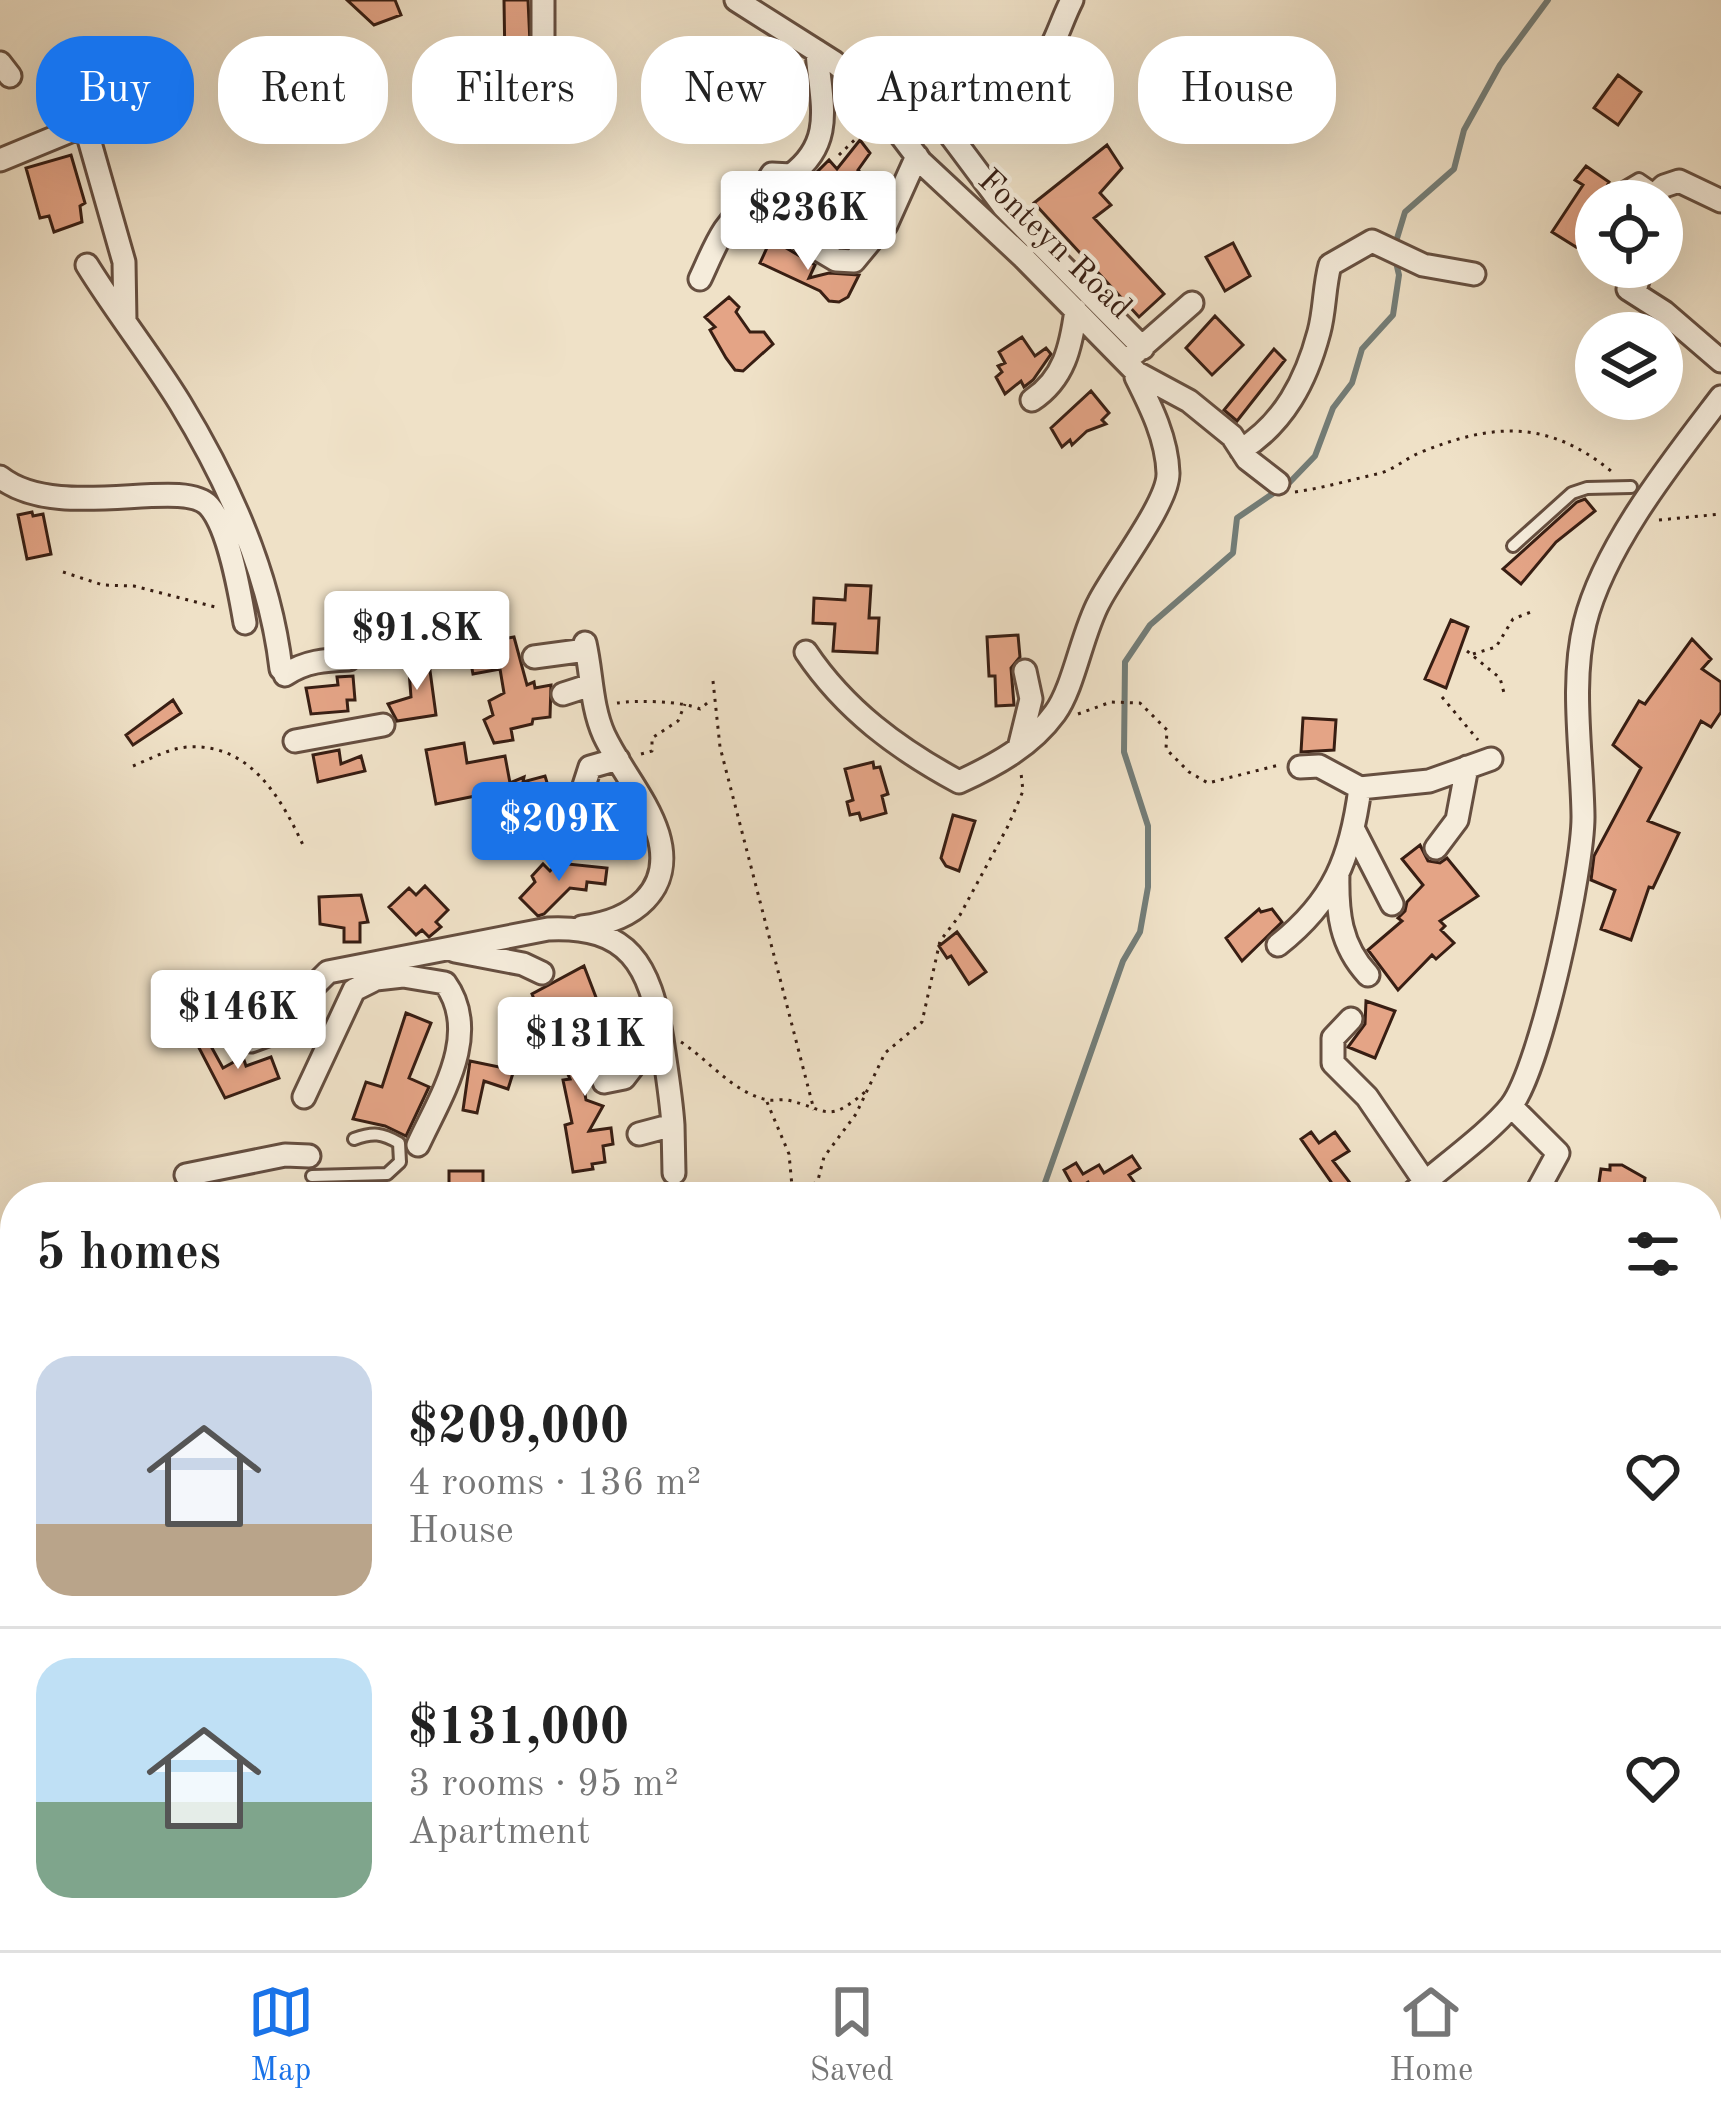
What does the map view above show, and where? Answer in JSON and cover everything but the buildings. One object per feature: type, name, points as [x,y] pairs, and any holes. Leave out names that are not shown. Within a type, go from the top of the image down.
[{"type":"street","points":[[543,0],[543,36]]},
{"type":"street","name":"Fonteyn Road","points":[[736,0],[833,63]]},
{"type":"street","points":[[1055,36],[1072,0]]},
{"type":"street","points":[[700,279],[723,232],[741,209],[753,204],[772,174],[790,175],[815,151],[825,118],[818,95],[817,51]]},
{"type":"street","points":[[0,160],[85,125],[124,262],[124,322]]},
{"type":"street","name":"Fonteyn Road","points":[[908,144],[1135,362],[1137,373],[1189,401],[1278,483]]},
{"type":"street","points":[[806,652],[854,712],[919,760],[959,782],[999,763],[1019,753],[1058,709],[1098,602],[1154,511],[1168,477],[1158,423],[1135,362],[957,144]]},
{"type":"street","points":[[779,226],[836,260],[854,261],[886,225],[917,156]]},
{"type":"street","points":[[1683,183],[1721,200]]},
{"type":"street","points":[[753,204],[873,238]]},
{"type":"street","points":[[1241,450],[1282,416],[1305,374],[1320,329],[1330,265],[1372,241],[1424,265],[1474,274]]},
{"type":"street","points":[[86,265],[179,401],[238,512],[269,592],[283,672],[319,661],[350,659]]},
{"type":"street","points":[[1632,288],[1628,289],[1682,325],[1721,361]]},
{"type":"street","points":[[1135,362],[1192,303]]},
{"type":"street","points":[[1032,400],[1048,389],[1062,368],[1076,310]]},
{"type":"street","points":[[1425,1182],[1511,1106],[1535,1056],[1584,823],[1582,635],[1612,556],[1666,470],[1721,397]]},
{"type":"street","points":[[0,477],[34,497],[112,500],[189,494],[208,505],[239,588],[245,623]]},
{"type":"street","points":[[251,1041],[292,1026],[312,988],[328,972],[601,925],[642,906],[654,887],[662,859],[658,834],[603,733],[586,647],[534,657]]},
{"type":"street","points":[[1019,753],[1031,699],[1025,671]]},
{"type":"street","points":[[562,694],[593,696]]},
{"type":"street","points":[[295,741],[383,724]]},
{"type":"street","points":[[1290,766],[1319,766],[1360,788],[1429,781],[1467,767],[1487,753]]},
{"type":"street","points":[[580,798],[590,767],[618,759]]},
{"type":"street","points":[[1436,848],[1457,820],[1467,767]]},
{"type":"street","points":[[1278,945],[1301,927],[1351,850],[1360,788]]},
{"type":"street","points":[[1354,830],[1392,904]]},
{"type":"street","points":[[1339,872],[1341,929],[1354,960],[1368,975]]},
{"type":"street","points":[[575,928],[607,936],[627,948],[644,970],[668,1035],[674,1173]]},
{"type":"street","points":[[442,949],[524,964],[542,973]]},
{"type":"street","points":[[304,1097],[354,990],[376,979],[403,976],[445,983],[454,996],[458,1022],[452,1080],[418,1145]]},
{"type":"street","points":[[1351,1019],[1333,1038],[1333,1063],[1367,1097],[1413,1182]]},
{"type":"street","points":[[604,1082],[624,1078],[668,1035]]},
{"type":"street","points":[[1511,1106],[1558,1153],[1542,1182]]},
{"type":"street","points":[[638,1134],[673,1124]]},
{"type":"street","points":[[186,1175],[285,1155],[310,1166]]},
{"type":"lane","points":[[1513,546],[1572,493],[1631,487]]},
{"type":"lane","points":[[310,1166],[387,1174],[400,1162],[399,1143],[385,1135],[370,1132],[354,1139]]},
{"type":"path","points":[[839,155],[850,144]]},
{"type":"path","points":[[1278,483],[1294,493],[1377,475],[1472,434],[1524,430],[1583,448],[1631,487]]},
{"type":"path","points":[[1641,511],[1663,522],[1721,514]]},
{"type":"path","points":[[63,572],[103,585],[134,586],[229,610],[245,623]]},
{"type":"path","points":[[1504,693],[1500,678],[1470,652],[1496,646],[1513,619],[1531,612]]},
{"type":"path","points":[[713,681],[720,747],[814,1110]]},
{"type":"path","points":[[593,696],[667,706],[685,702],[700,709],[711,700]]},
{"type":"path","points":[[1442,697],[1487,753]]},
{"type":"path","points":[[1043,727],[1111,702],[1130,701],[1140,703],[1160,722],[1167,730],[1166,749],[1208,784],[1290,766]]},
{"type":"path","points":[[618,759],[652,752],[652,738],[678,721],[685,702]]},
{"type":"path","points":[[134,766],[189,747],[228,755],[276,791],[303,845]]},
{"type":"path","points":[[816,1182],[824,1157],[856,1114],[885,1053],[922,1022],[940,940],[987,866],[1023,791],[1019,753]]},
{"type":"path","points":[[668,1035],[703,1053],[733,1083],[766,1100],[788,1100],[829,1113],[845,1108],[869,1088]]},
{"type":"path","points":[[766,1100],[789,1154],[794,1182]]},
{"type":"waterway","points":[[1395,245],[1405,212],[1454,169],[1464,130],[1500,65],[1548,0]]},
{"type":"waterway","points":[[1045,1182],[1123,961],[1140,932],[1148,887],[1148,826],[1124,752],[1125,662],[1150,625],[1233,553],[1237,518],[1290,482],[1315,456],[1333,408],[1352,383],[1362,349],[1393,315],[1399,275],[1395,258]]}]
